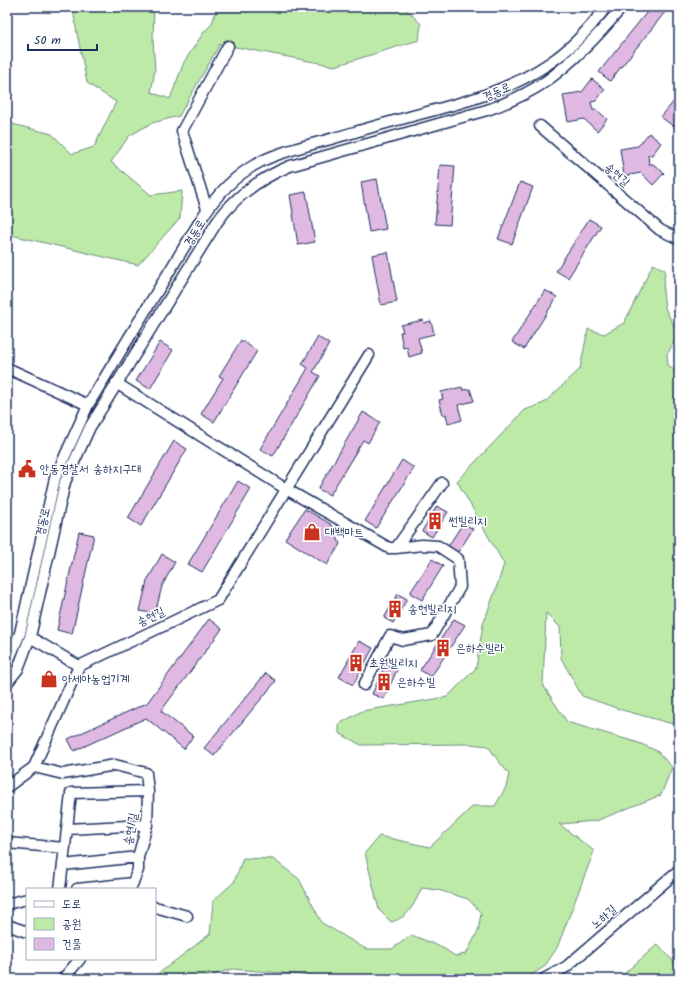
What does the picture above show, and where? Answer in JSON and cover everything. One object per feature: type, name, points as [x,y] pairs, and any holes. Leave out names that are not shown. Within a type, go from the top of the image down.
[{"type":"street","name":"경동로","points":[[7,664],[20,633],[55,478],[88,405],[207,209],[220,193],[250,167],[275,155],[464,102],[500,90],[522,80],[549,64],[578,39],[606,7]]},
{"type":"street","name":"경동로","points":[[7,683],[18,668],[30,637],[65,482],[90,427],[216,222],[232,203],[246,190],[290,166],[487,110],[511,101],[544,83],[572,60],[594,40],[622,7]]},
{"type":"street","points":[[207,209],[182,131],[228,46]]},
{"type":"street","name":"송현길","points":[[540,126],[660,230],[679,239]]},
{"type":"street","name":"송현길","points":[[79,666],[218,600],[369,355]]},
{"type":"street","points":[[7,368],[88,405]]},
{"type":"street","points":[[116,384],[286,489],[390,548],[422,545],[438,546],[458,559],[460,587],[432,635],[403,640],[390,636],[364,685]]},
{"type":"street","points":[[396,548],[442,483]]},
{"type":"street","points":[[7,787],[34,767],[79,666],[30,637]]},
{"type":"street","name":"송현1길","points":[[34,767],[63,774],[114,765],[146,773],[148,791],[147,825],[138,857],[138,870],[131,886]]},
{"type":"street","points":[[60,888],[71,793],[148,791]]},
{"type":"street","points":[[67,829],[147,825]]},
{"type":"street","points":[[7,842],[65,848]]},
{"type":"street","points":[[63,865],[138,857]]},
{"type":"street","name":"노하길","points":[[544,979],[566,967],[679,870]]},
{"type":"street","points":[[95,888],[131,886]]},
{"type":"street","points":[[7,904],[26,899]]},
{"type":"street","points":[[156,907],[187,916]]},
{"type":"street","points":[[7,925],[26,932]]},
{"type":"street","points":[[63,979],[79,960]]},
{"type":"green space","points":[[73,7],[154,7],[153,39],[155,70],[151,92],[170,99],[184,62],[204,32],[212,24],[217,7],[404,7],[421,24],[419,40],[335,66],[220,44],[179,116],[152,123],[129,136],[111,162],[151,195],[182,191],[180,218],[138,265],[7,234],[7,104],[12,124],[52,134],[72,154],[94,147],[116,102],[87,83]]},
{"type":"green space","points":[[653,264],[665,270],[663,291],[665,308],[678,334],[667,355],[668,365],[679,375],[679,723],[673,724],[622,710],[582,696],[561,658],[560,627],[546,613],[543,685],[567,722],[639,743],[657,751],[672,767],[661,795],[596,821],[559,824],[594,851],[557,948],[544,967],[525,979],[424,979],[409,974],[365,979],[333,979],[232,969],[199,979],[109,979],[154,977],[210,934],[213,901],[234,882],[243,858],[273,859],[299,879],[322,923],[366,949],[392,949],[412,935],[443,948],[455,956],[466,954],[478,931],[481,913],[468,899],[438,890],[422,888],[411,909],[403,917],[391,922],[379,910],[365,853],[379,836],[430,847],[473,806],[495,806],[506,787],[509,774],[488,746],[470,744],[361,745],[339,733],[339,724],[362,711],[447,697],[476,668],[483,624],[504,564],[457,481],[525,410],[544,403],[580,369],[588,329],[604,334],[624,323]]},
{"type":"green space","points":[[658,944],[679,968],[679,979],[618,979]]},
{"type":"building","points":[[651,7],[669,7],[610,81],[599,72]]},
{"type":"building","points":[[592,79],[605,89],[596,101],[591,102],[593,110],[597,110],[607,119],[597,131],[584,119],[568,122],[563,95],[582,92]]},
{"type":"building","points":[[679,95],[679,119],[673,126],[661,117]]},
{"type":"building","points":[[649,133],[661,143],[652,155],[648,155],[649,164],[653,164],[664,173],[653,185],[641,173],[624,176],[620,149],[638,146]]},
{"type":"building","points":[[440,165],[455,166],[450,225],[435,224]]},
{"type":"building","points":[[377,179],[386,229],[369,232],[361,182]]},
{"type":"building","points":[[520,182],[533,187],[512,244],[498,239]]},
{"type":"building","points":[[306,192],[315,242],[298,245],[290,195]]},
{"type":"building","points":[[589,219],[601,226],[568,278],[556,271]]},
{"type":"building","points":[[388,252],[397,302],[381,305],[372,255]]},
{"type":"building","points":[[545,290],[557,297],[524,349],[512,342]]},
{"type":"building","points":[[423,320],[424,323],[431,321],[434,334],[418,338],[422,353],[409,357],[407,347],[403,348],[400,332],[403,332],[401,325]]},
{"type":"building","points":[[318,337],[329,344],[313,372],[320,376],[273,456],[260,449],[308,368],[302,364]]},
{"type":"building","points":[[241,340],[257,351],[214,422],[201,414],[223,378],[219,376]]},
{"type":"building","points":[[160,342],[173,350],[150,389],[136,381]]},
{"type":"building","points":[[462,387],[463,390],[470,389],[474,401],[458,405],[462,420],[448,424],[446,414],[443,415],[439,400],[443,399],[441,392]]},
{"type":"building","points":[[363,412],[380,422],[368,443],[363,440],[330,495],[318,489]]},
{"type":"building","points":[[174,441],[187,449],[141,526],[128,518]]},
{"type":"building","points":[[402,460],[414,468],[376,528],[365,521]]},
{"type":"building","points":[[238,481],[251,489],[202,572],[188,564]]},
{"type":"building","name":"썬빌리지","points":[[437,506],[448,512],[432,537],[422,531]]},
{"type":"building","name":"대백마트","points":[[305,509],[332,525],[340,544],[327,565],[285,539]]},
{"type":"building","points":[[463,523],[473,529],[457,554],[447,548]]},
{"type":"building","points":[[79,532],[94,535],[72,634],[57,630]]},
{"type":"building","points":[[162,554],[175,562],[162,586],[155,614],[140,611],[147,581]]},
{"type":"building","points":[[432,559],[443,566],[422,600],[410,593]]},
{"type":"building","name":"송현빌리지","points":[[398,594],[407,599],[393,623],[384,618]]},
{"type":"building","points":[[209,619],[222,629],[161,711],[193,736],[184,749],[146,718],[74,751],[68,739],[147,703]]},
{"type":"building","name":"은하수빌라","points":[[454,619],[465,625],[431,677],[420,670]]},
{"type":"building","name":"초원빌리지","points":[[359,641],[373,648],[353,685],[339,677]]},
{"type":"building","name":"은하수빌","points":[[385,665],[397,670],[384,699],[372,694]]},
{"type":"building","points":[[266,673],[276,681],[214,756],[204,748]]},
{"type":"place","name":"안동경찰서 송하지구대","points":[[27,469]]},
{"type":"place","name":"썬빌리지","points":[[435,521]]},
{"type":"place","name":"대백마트","points":[[312,532]]},
{"type":"place","name":"송현빌리지","points":[[395,609]]},
{"type":"place","name":"은하수빌라","points":[[443,648]]},
{"type":"place","name":"초원빌리지","points":[[356,663]]},
{"type":"place","name":"아세아농업기계","points":[[49,679]]},
{"type":"place","name":"은하수빌","points":[[384,682]]}]
